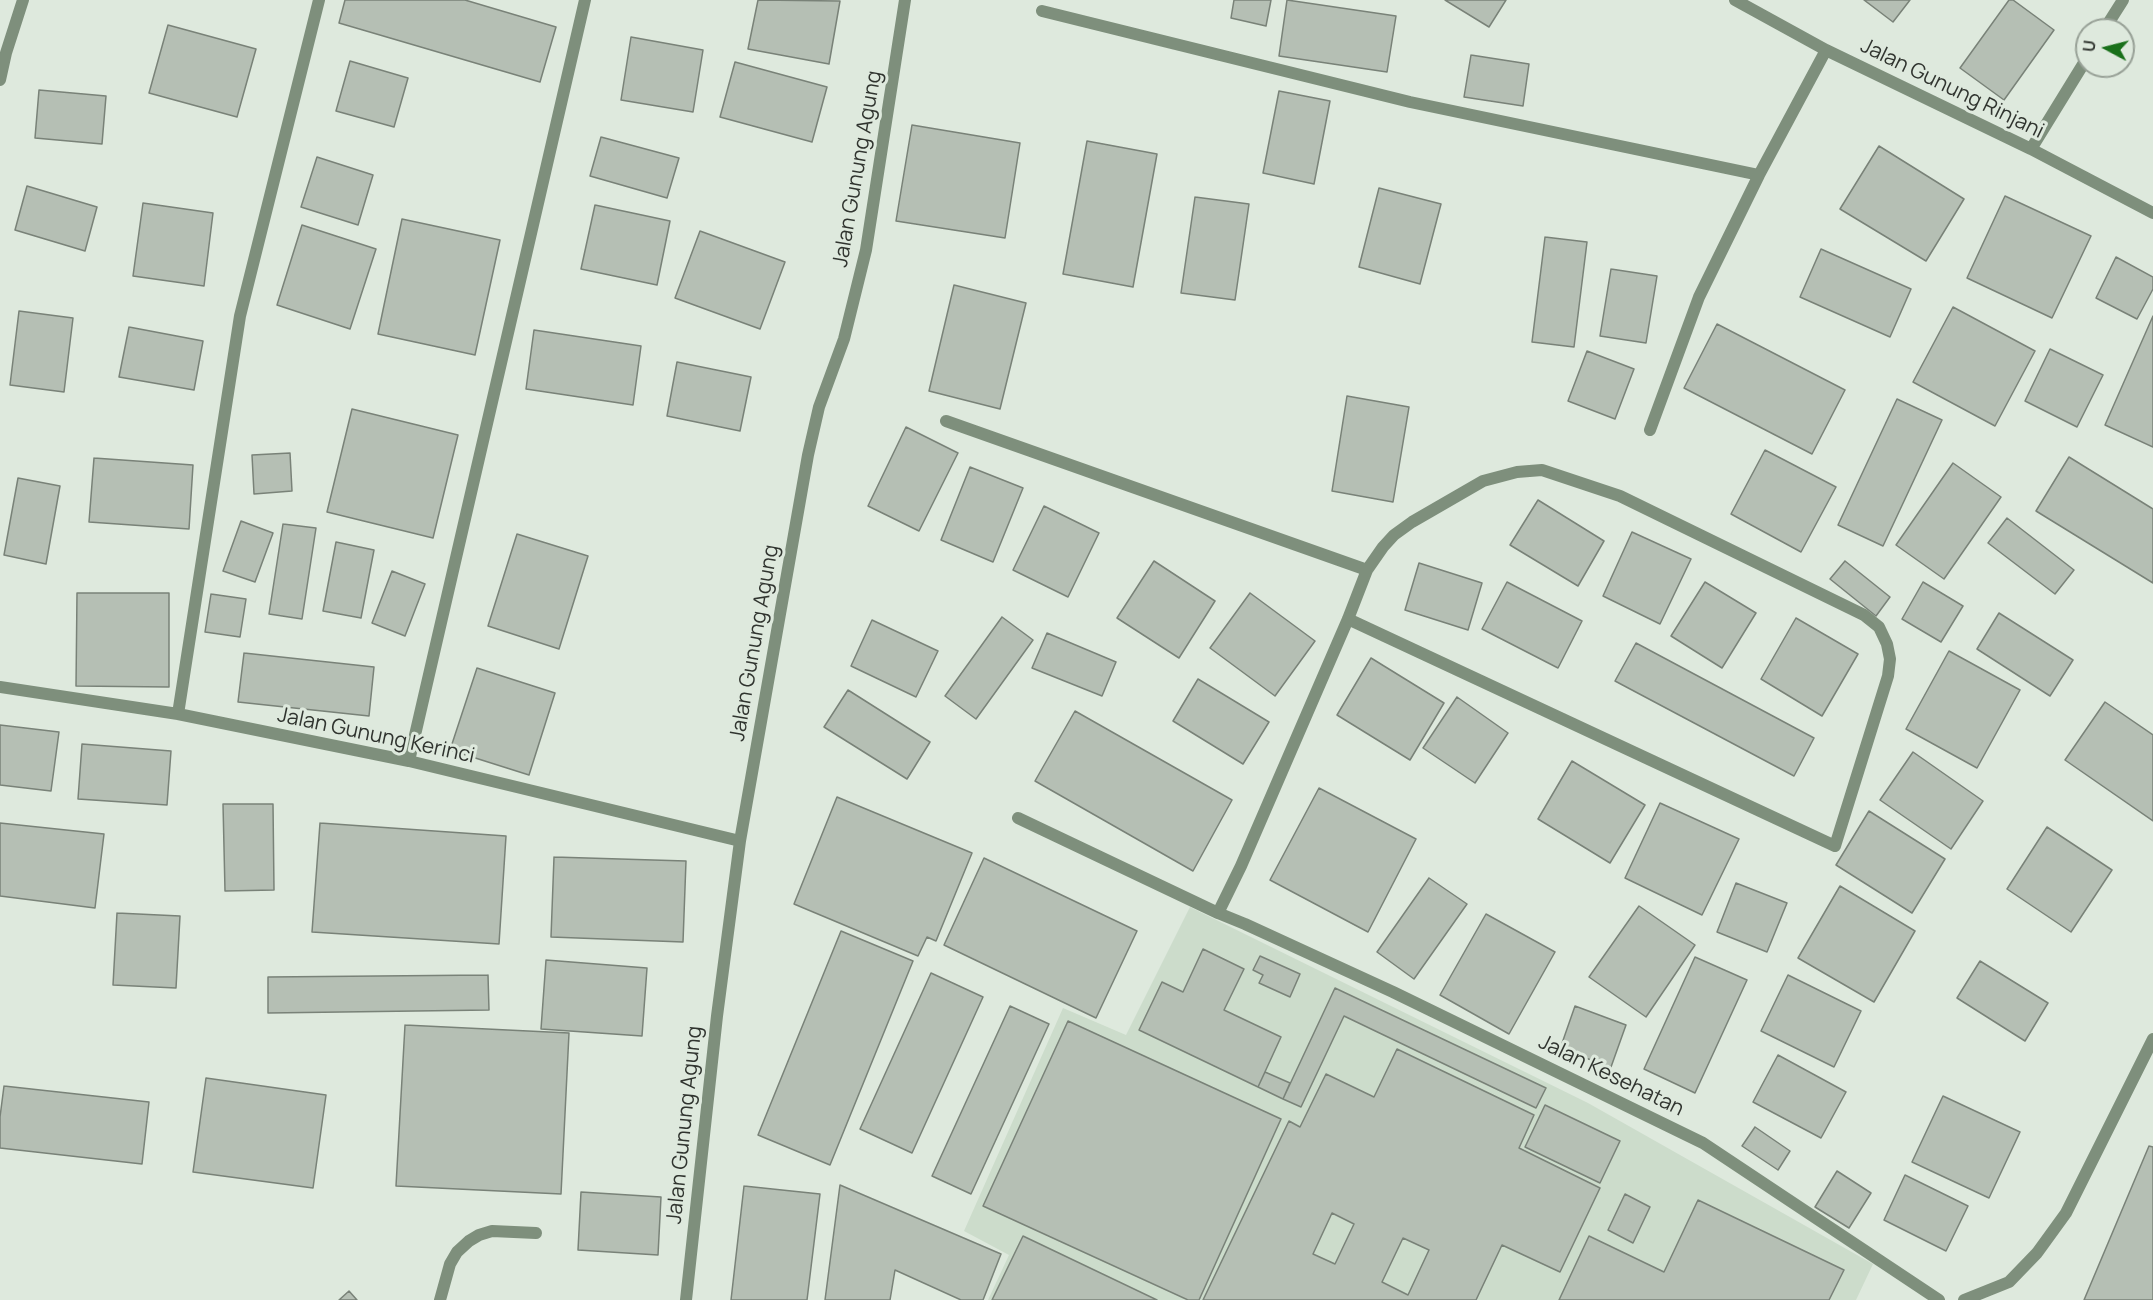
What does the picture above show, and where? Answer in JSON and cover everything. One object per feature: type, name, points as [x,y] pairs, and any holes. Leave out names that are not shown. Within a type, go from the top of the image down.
[{"type":"street","points":[[0,80],[23,0]]},
{"type":"street","points":[[178,714],[240,316],[318,0]]},
{"type":"street","points":[[409,761],[585,0]]},
{"type":"street","name":"Jalan Gunung Agung","points":[[686,1300],[716,1027],[740,842],[808,456],[819,407],[844,339],[866,250],[905,0]]},
{"type":"street","name":"Jalan Gunung Rinjani","points":[[1735,0],[1827,50],[2031,149],[2153,213]]},
{"type":"street","points":[[2112,18],[2123,0]]},
{"type":"street","points":[[1042,11],[1410,102],[1758,175]]},
{"type":"street","points":[[1650,430],[1699,297],[1758,175],[1827,50]]},
{"type":"street","points":[[2031,149],[2075,78]]},
{"type":"street","points":[[946,421],[1367,570]]},
{"type":"street","points":[[1218,913],[1348,620],[1367,570],[1394,535],[1451,498],[1483,482],[1517,472],[1542,470],[1620,496],[1864,615],[1879,627],[1887,644],[1890,659],[1888,676],[1835,846],[1348,620]]},
{"type":"street","name":"Jalan Gunung Kerinci","points":[[0,687],[178,714],[409,761],[740,842]]},
{"type":"street","name":"Jalan Kesehatan","points":[[1017,818],[1218,913],[1404,997],[1703,1143],[1939,1300]]},
{"type":"street","points":[[1964,1300],[2009,1282],[2037,1253],[2066,1213],[2153,1039]]},
{"type":"street","points":[[440,1300],[450,1263],[457,1252],[469,1241],[492,1231],[536,1233]]},
{"type":"shaded area","points":[[1190,907],[1588,1103],[1873,1264],[1856,1300],[988,1300],[1009,1255],[964,1231],[1063,1008],[1126,1035]]},
{"type":"building","points":[[345,0],[465,0],[556,27],[540,82],[339,23]]},
{"type":"building","points":[[758,0],[840,1],[829,64],[748,49]]},
{"type":"building","points":[[1234,0],[1271,0],[1266,26],[1231,18]]},
{"type":"building","points":[[1287,0],[1396,16],[1387,72],[1279,56]]},
{"type":"building","points":[[1445,0],[1506,0],[1489,27]]},
{"type":"building","points":[[1864,0],[1910,0],[1893,22]]},
{"type":"building","points":[[2009,0],[2013,0],[2054,30],[2004,100],[1960,68]]},
{"type":"building","points":[[168,25],[256,49],[237,117],[149,93]]},
{"type":"building","points":[[631,37],[703,50],[693,112],[621,100]]},
{"type":"building","points":[[1471,55],[1529,64],[1523,106],[1464,97]]},
{"type":"building","points":[[350,61],[408,78],[394,127],[336,111]]},
{"type":"building","points":[[735,62],[827,87],[812,142],[720,117]]},
{"type":"building","points":[[39,90],[106,96],[102,144],[35,138]]},
{"type":"building","points":[[1279,91],[1330,101],[1314,184],[1263,173]]},
{"type":"building","points":[[912,125],[1020,143],[1005,238],[896,221]]},
{"type":"building","points":[[601,137],[679,158],[667,198],[590,176]]},
{"type":"building","points":[[1087,141],[1157,154],[1133,287],[1063,274]]},
{"type":"building","points":[[1879,146],[1964,199],[1926,261],[1840,209]]},
{"type":"building","points":[[317,157],[373,175],[358,225],[301,207]]},
{"type":"building","points":[[27,186],[97,207],[85,251],[15,230]]},
{"type":"building","points":[[1379,188],[1441,204],[1420,284],[1359,267]]},
{"type":"building","points":[[2005,196],[2091,236],[2052,318],[1967,278]]},
{"type":"building","points":[[1195,197],[1249,204],[1235,300],[1181,293]]},
{"type":"building","points":[[143,203],[213,213],[204,286],[133,276]]},
{"type":"building","points":[[595,205],[670,221],[657,285],[581,269]]},
{"type":"building","points":[[402,219],[500,240],[475,355],[378,334]]},
{"type":"building","points":[[302,225],[376,249],[350,329],[277,305]]},
{"type":"building","points":[[700,231],[785,262],[760,329],[675,298]]},
{"type":"building","points":[[1545,237],[1587,242],[1574,347],[1532,342]]},
{"type":"building","points":[[1821,249],[1911,289],[1890,337],[1800,297]]},
{"type":"building","points":[[2116,257],[2153,277],[2153,289],[2137,319],[2096,298]]},
{"type":"building","points":[[1611,269],[1657,276],[1646,343],[1600,336]]},
{"type":"building","points":[[954,285],[1026,303],[1000,409],[929,391]]},
{"type":"building","points":[[1953,307],[2035,351],[1995,426],[1913,382]]},
{"type":"building","points":[[19,311],[73,318],[64,392],[10,385]]},
{"type":"building","points":[[2153,316],[2153,447],[2105,425]]},
{"type":"building","points":[[1717,324],[1845,390],[1812,454],[1684,388]]},
{"type":"building","points":[[129,327],[203,341],[194,390],[119,377]]},
{"type":"building","points":[[534,330],[641,346],[633,405],[526,389]]},
{"type":"building","points":[[2050,349],[2103,375],[2077,427],[2025,401]]},
{"type":"building","points":[[1587,351],[1634,369],[1615,419],[1568,401]]},
{"type":"building","points":[[677,362],[751,377],[740,431],[667,416]]},
{"type":"building","points":[[1347,396],[1409,407],[1393,502],[1332,491]]},
{"type":"building","points":[[1897,399],[1942,420],[1883,546],[1838,525]]},
{"type":"building","points":[[352,409],[458,435],[433,538],[327,512]]},
{"type":"building","points":[[906,427],[958,453],[919,531],[868,506]]},
{"type":"building","points":[[1765,450],[1836,487],[1801,552],[1731,514]]},
{"type":"building","points":[[290,453],[292,491],[254,494],[252,455]]},
{"type":"building","points":[[2069,457],[2153,509],[2153,583],[2036,511]]},
{"type":"building","points":[[94,458],[193,465],[189,529],[89,522]]},
{"type":"building","points":[[1953,463],[2001,497],[1944,579],[1896,545]]},
{"type":"building","points":[[970,467],[1023,488],[993,562],[941,540]]},
{"type":"building","points":[[18,478],[60,486],[46,564],[4,555]]},
{"type":"building","points":[[1538,500],[1604,541],[1578,586],[1510,545]]},
{"type":"building","points":[[1044,506],[1099,533],[1068,597],[1013,570]]},
{"type":"building","points":[[2007,518],[2074,570],[2055,594],[1988,543]]},
{"type":"building","points":[[241,521],[273,533],[255,582],[223,571]]},
{"type":"building","points":[[283,524],[316,528],[302,619],[269,614]]},
{"type":"building","points":[[1632,532],[1691,559],[1660,624],[1603,596]]},
{"type":"building","points":[[517,534],[588,556],[559,649],[488,626]]},
{"type":"building","points":[[336,542],[374,550],[361,618],[323,611]]},
{"type":"building","points":[[1154,561],[1215,601],[1179,658],[1117,618]]},
{"type":"building","points":[[1845,561],[1890,597],[1876,616],[1830,579]]},
{"type":"building","points":[[1419,563],[1482,583],[1468,630],[1405,610]]},
{"type":"building","points":[[392,571],[425,584],[405,636],[372,623]]},
{"type":"building","points":[[1507,582],[1582,621],[1558,668],[1482,629]]},
{"type":"building","points":[[1705,582],[1756,613],[1722,668],[1671,636]]},
{"type":"building","points":[[1923,582],[1963,606],[1941,642],[1902,619]]},
{"type":"building","points":[[77,593],[169,593],[169,687],[76,686]]},
{"type":"building","points":[[1250,593],[1315,641],[1275,696],[1210,648]]},
{"type":"building","points":[[211,594],[246,599],[240,637],[205,632]]},
{"type":"building","points":[[1999,613],[2073,660],[2050,696],[1977,649]]},
{"type":"building","points":[[1002,617],[1033,640],[976,719],[945,696]]},
{"type":"building","points":[[1796,618],[1858,654],[1822,716],[1761,679]]},
{"type":"building","points":[[872,620],[938,651],[916,697],[851,666]]},
{"type":"building","points":[[1047,633],[1116,662],[1102,696],[1032,668]]},
{"type":"building","points":[[1636,643],[1814,738],[1794,776],[1615,681]]},
{"type":"building","points":[[1949,651],[2020,690],[1977,768],[1906,729]]},
{"type":"building","points":[[244,653],[374,667],[369,716],[238,702]]},
{"type":"building","points":[[1371,658],[1444,703],[1410,760],[1337,715]]},
{"type":"building","points":[[477,668],[555,693],[529,775],[450,750]]},
{"type":"building","points":[[1198,679],[1269,722],[1243,764],[1173,721]]},
{"type":"building","points":[[848,690],[930,742],[907,779],[824,727]]},
{"type":"building","points":[[1457,697],[1508,733],[1475,783],[1423,748]]},
{"type":"building","points":[[2105,702],[2153,735],[2153,821],[2065,760]]},
{"type":"building","points":[[1075,711],[1232,800],[1193,871],[1035,781]]},
{"type":"building","points":[[0,725],[59,732],[51,791],[0,785]]},
{"type":"building","points":[[82,744],[171,751],[167,805],[78,799]]},
{"type":"building","points":[[1913,752],[1983,801],[1951,849],[1880,800]]},
{"type":"building","points":[[1572,761],[1645,805],[1610,863],[1538,819]]},
{"type":"building","points":[[1319,788],[1416,839],[1368,932],[1270,880]]},
{"type":"building","points":[[837,797],[972,853],[936,941],[927,937],[918,956],[794,904]]},
{"type":"building","points":[[1660,803],[1739,839],[1702,915],[1625,878]]},
{"type":"building","points":[[223,804],[273,804],[274,890],[225,891]]},
{"type":"building","points":[[1869,811],[1945,859],[1912,913],[1836,865]]},
{"type":"building","points":[[0,823],[104,834],[95,908],[0,896]]},
{"type":"building","points":[[320,823],[506,836],[499,944],[312,932]]},
{"type":"building","points":[[2047,827],[2112,870],[2071,932],[2007,889]]},
{"type":"building","points":[[554,857],[686,861],[683,942],[551,937]]},
{"type":"building","points":[[984,858],[1137,931],[1096,1018],[944,945]]},
{"type":"building","points":[[1429,878],[1467,904],[1414,979],[1377,952]]},
{"type":"building","points":[[1736,883],[1787,903],[1767,952],[1717,932]]},
{"type":"building","points":[[1840,886],[1915,931],[1874,1002],[1798,958]]},
{"type":"building","points":[[1639,906],[1695,945],[1646,1017],[1589,977]]},
{"type":"building","points":[[117,913],[180,916],[176,988],[113,985]]},
{"type":"building","points":[[1486,914],[1555,952],[1509,1034],[1440,995]]},
{"type":"building","points":[[841,931],[913,961],[830,1165],[758,1135]]},
{"type":"building","points":[[1203,949],[1244,969],[1224,1010],[1281,1037],[1258,1087],[1139,1030],[1162,982],[1183,992]]},
{"type":"building","points":[[1260,956],[1300,974],[1290,997],[1259,983],[1263,975],[1253,970]]},
{"type":"building","points":[[1695,957],[1747,980],[1695,1093],[1644,1069]]},
{"type":"building","points":[[546,960],[647,968],[642,1036],[541,1029]]},
{"type":"building","points":[[1980,961],[2048,1003],[2025,1041],[1957,998]]},
{"type":"building","points":[[931,973],[983,997],[912,1153],[860,1129]]},
{"type":"building","points":[[488,975],[489,1010],[268,1013],[268,977]]},
{"type":"building","points":[[1788,975],[1861,1011],[1834,1067],[1761,1031]]},
{"type":"building","points":[[1335,988],[1546,1088],[1536,1108],[1344,1016],[1301,1107],[1283,1099]]},
{"type":"building","points":[[1010,1006],[1049,1024],[971,1194],[932,1176]]},
{"type":"building","points":[[1575,1006],[1626,1025],[1611,1067],[1560,1049]]},
{"type":"building","points":[[1068,1021],[1281,1119],[1199,1300],[1188,1300],[983,1206]]},
{"type":"building","points":[[405,1025],[569,1033],[561,1194],[396,1186]]},
{"type":"building","points":[[1397,1049],[1534,1115],[1519,1148],[1600,1188],[1560,1272],[1502,1245],[1476,1300],[1203,1300],[1289,1121],[1300,1127],[1326,1074],[1374,1097]],"holes":[[[1332,1213],[1354,1224],[1335,1264],[1313,1254]],[[1403,1238],[1429,1250],[1408,1295],[1382,1282]]]},
{"type":"building","points":[[1778,1055],[1846,1092],[1821,1138],[1753,1102]]},
{"type":"building","points":[[1265,1072],[1290,1083],[1283,1099],[1258,1087]]},
{"type":"building","points":[[206,1078],[326,1095],[313,1188],[193,1172]]},
{"type":"building","points":[[4,1086],[149,1102],[142,1164],[0,1148],[0,1117]]},
{"type":"building","points":[[1943,1096],[2020,1132],[1989,1198],[1912,1162]]},
{"type":"building","points":[[1545,1105],[1620,1141],[1600,1183],[1525,1147]]},
{"type":"building","points":[[1755,1127],[1790,1151],[1778,1170],[1742,1146]]},
{"type":"building","points":[[2149,1146],[2153,1147],[2153,1300],[2084,1300]]},
{"type":"building","points":[[1837,1171],[1871,1193],[1849,1228],[1815,1207]]},
{"type":"building","points":[[1905,1175],[1968,1206],[1946,1251],[1884,1220]]},
{"type":"building","points":[[840,1185],[1001,1254],[983,1300],[961,1300],[895,1270],[890,1300],[825,1300]]},
{"type":"building","points":[[744,1186],[820,1194],[807,1300],[731,1300]]},
{"type":"building","points":[[581,1192],[661,1197],[658,1255],[578,1250]]},
{"type":"building","points":[[1625,1194],[1650,1207],[1633,1243],[1608,1230]]},
{"type":"building","points":[[1698,1200],[1844,1270],[1829,1300],[1559,1300],[1589,1236],[1664,1272]]},
{"type":"building","points":[[1023,1236],[1157,1300],[992,1300]]},
{"type":"building","points":[[349,1291],[357,1300],[339,1300]]}]
